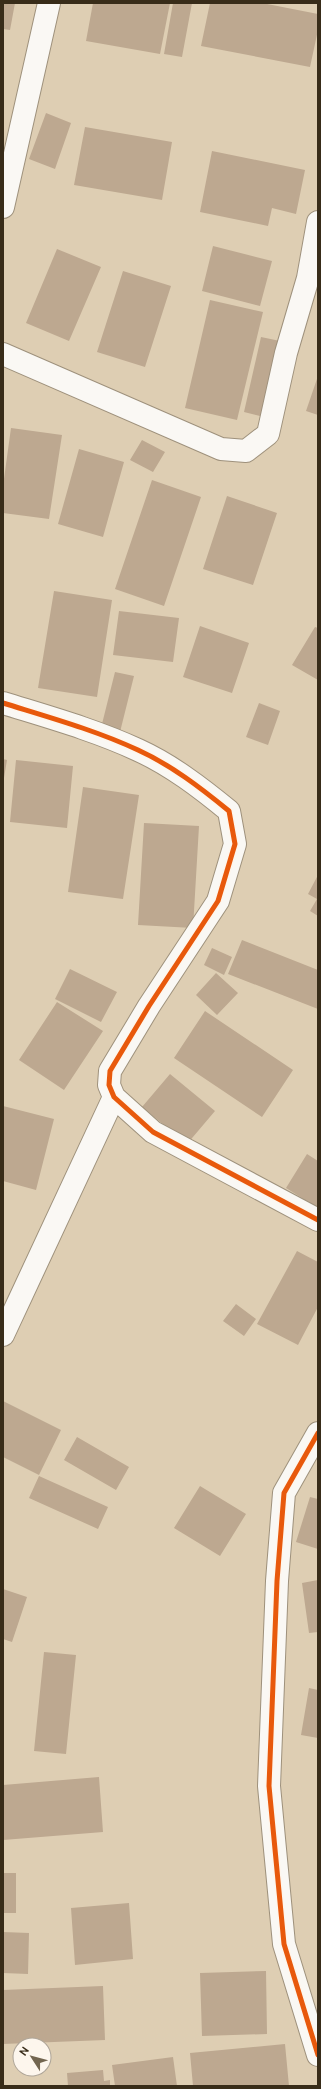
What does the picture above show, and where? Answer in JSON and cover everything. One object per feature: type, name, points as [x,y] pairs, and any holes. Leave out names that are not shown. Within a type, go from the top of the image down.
[{"type":"street","points":[[3,207],[49,3]]},
{"type":"street","points":[[3,354],[221,449],[246,451],[268,434],[286,353],[308,278],[318,222]]},
{"type":"street","points":[[3,703],[80,727],[139,750],[198,785],[229,811],[235,844],[218,901],[149,1006],[110,1071],[109,1085],[114,1097],[153,1132],[318,1220]]},
{"type":"street","points":[[3,1335],[114,1097]]},
{"type":"street","points":[[318,1433],[284,1493],[277,1581],[269,1786],[284,1944],[318,2055]]},
{"type":"building","points":[[3,3],[15,3],[10,30],[3,29]]},
{"type":"building","points":[[93,3],[170,3],[160,54],[86,41]]},
{"type":"building","points":[[173,3],[192,3],[182,57],[164,54]]},
{"type":"building","points":[[210,3],[262,3],[318,14],[318,30],[310,67],[201,46]]},
{"type":"building","points":[[46,113],[71,123],[55,169],[29,159]]},
{"type":"building","points":[[85,127],[172,142],[162,200],[74,185]]},
{"type":"building","points":[[212,151],[305,170],[296,214],[272,208],[268,226],[200,212]]},
{"type":"building","points":[[213,246],[272,261],[260,306],[202,291]]},
{"type":"building","points":[[57,249],[101,267],[69,341],[26,323]]},
{"type":"building","points":[[123,271],[171,286],[145,367],[97,352]]},
{"type":"building","points":[[210,300],[263,312],[237,420],[185,408]]},
{"type":"building","points":[[261,337],[280,341],[264,417],[244,412]]},
{"type":"building","points":[[318,376],[318,415],[306,411]]},
{"type":"building","points":[[11,428],[62,435],[49,519],[3,513],[3,486]]},
{"type":"building","points":[[142,440],[165,452],[153,472],[130,460]]},
{"type":"building","points":[[79,449],[124,462],[103,537],[58,524]]},
{"type":"building","points":[[152,480],[201,497],[164,606],[115,589]]},
{"type":"building","points":[[227,496],[277,513],[253,585],[203,569]]},
{"type":"building","points":[[54,591],[112,600],[97,697],[38,688]]},
{"type":"building","points":[[119,611],[179,618],[173,662],[113,655]]},
{"type":"building","points":[[200,626],[249,643],[232,693],[183,677]]},
{"type":"building","points":[[315,627],[318,628],[318,680],[292,665]]},
{"type":"building","points":[[115,672],[134,676],[119,736],[100,732]]},
{"type":"building","points":[[259,703],[280,711],[268,745],[246,737]]},
{"type":"building","points":[[3,759],[7,760],[4,778],[3,778]]},
{"type":"building","points":[[16,760],[73,766],[67,828],[10,822]]},
{"type":"building","points":[[83,787],[139,795],[123,899],[68,892]]},
{"type":"building","points":[[144,823],[199,826],[193,928],[138,925]]},
{"type":"building","points":[[318,875],[318,916],[310,911],[317,899],[308,894]]},
{"type":"building","points":[[242,940],[318,970],[318,1009],[228,974]]},
{"type":"building","points":[[212,948],[232,957],[224,975],[204,965]]},
{"type":"building","points":[[70,969],[117,992],[101,1022],[55,999]]},
{"type":"building","points":[[216,973],[238,993],[217,1015],[196,995]]},
{"type":"building","points":[[57,1002],[103,1031],[64,1090],[19,1060]]},
{"type":"building","points":[[205,1011],[293,1070],[262,1117],[174,1058]]},
{"type":"building","points":[[170,1074],[215,1111],[187,1144],[142,1107]]},
{"type":"building","points":[[3,1106],[54,1119],[36,1190],[3,1181]]},
{"type":"building","points":[[307,1154],[318,1161],[318,1208],[286,1188]]},
{"type":"building","points":[[297,1251],[318,1262],[318,1307],[298,1345],[257,1324]]},
{"type":"building","points":[[236,1304],[256,1319],[244,1336],[223,1321]]},
{"type":"building","points":[[3,1401],[61,1430],[39,1475],[3,1457]]},
{"type":"building","points":[[77,1437],[129,1467],[116,1490],[64,1460]]},
{"type":"building","points":[[39,1476],[108,1507],[98,1529],[29,1498]]},
{"type":"building","points":[[200,1486],[246,1514],[220,1556],[174,1528]]},
{"type":"building","points":[[310,1497],[318,1499],[318,1549],[296,1542]]},
{"type":"building","points":[[318,1580],[318,1632],[309,1633],[302,1583]]},
{"type":"building","points":[[3,1589],[27,1597],[12,1642],[3,1639]]},
{"type":"building","points":[[44,1652],[76,1655],[66,1754],[34,1751]]},
{"type":"building","points":[[309,1688],[318,1690],[318,1738],[301,1735]]},
{"type":"building","points":[[99,1777],[103,1832],[3,1840],[3,1785]]},
{"type":"building","points":[[3,1873],[16,1873],[16,1913],[3,1913]]},
{"type":"building","points":[[129,1903],[133,1959],[75,1965],[71,1908]]},
{"type":"building","points":[[3,1932],[29,1933],[28,1974],[3,1973]]},
{"type":"building","points":[[266,1971],[267,2034],[202,2036],[200,1973]]},
{"type":"building","points":[[103,1986],[105,2040],[52,2042],[52,2037],[12,2037],[12,2044],[3,2044],[3,1990]]},
{"type":"building","points":[[285,2044],[289,2086],[193,2086],[190,2053]]},
{"type":"building","points":[[173,2057],[177,2086],[115,2086],[112,2065]]},
{"type":"building","points":[[103,2070],[104,2081],[110,2080],[110,2086],[68,2086],[67,2073]]},
{"type":"cycle path","points":[[3,703],[88,730],[138,750],[185,778],[229,811],[235,844],[218,901],[149,1006],[110,1071],[109,1085],[114,1097],[153,1132],[318,1220]]},
{"type":"cycle path","points":[[318,1433],[284,1493],[277,1581],[269,1786],[284,1944],[318,2055]]}]
